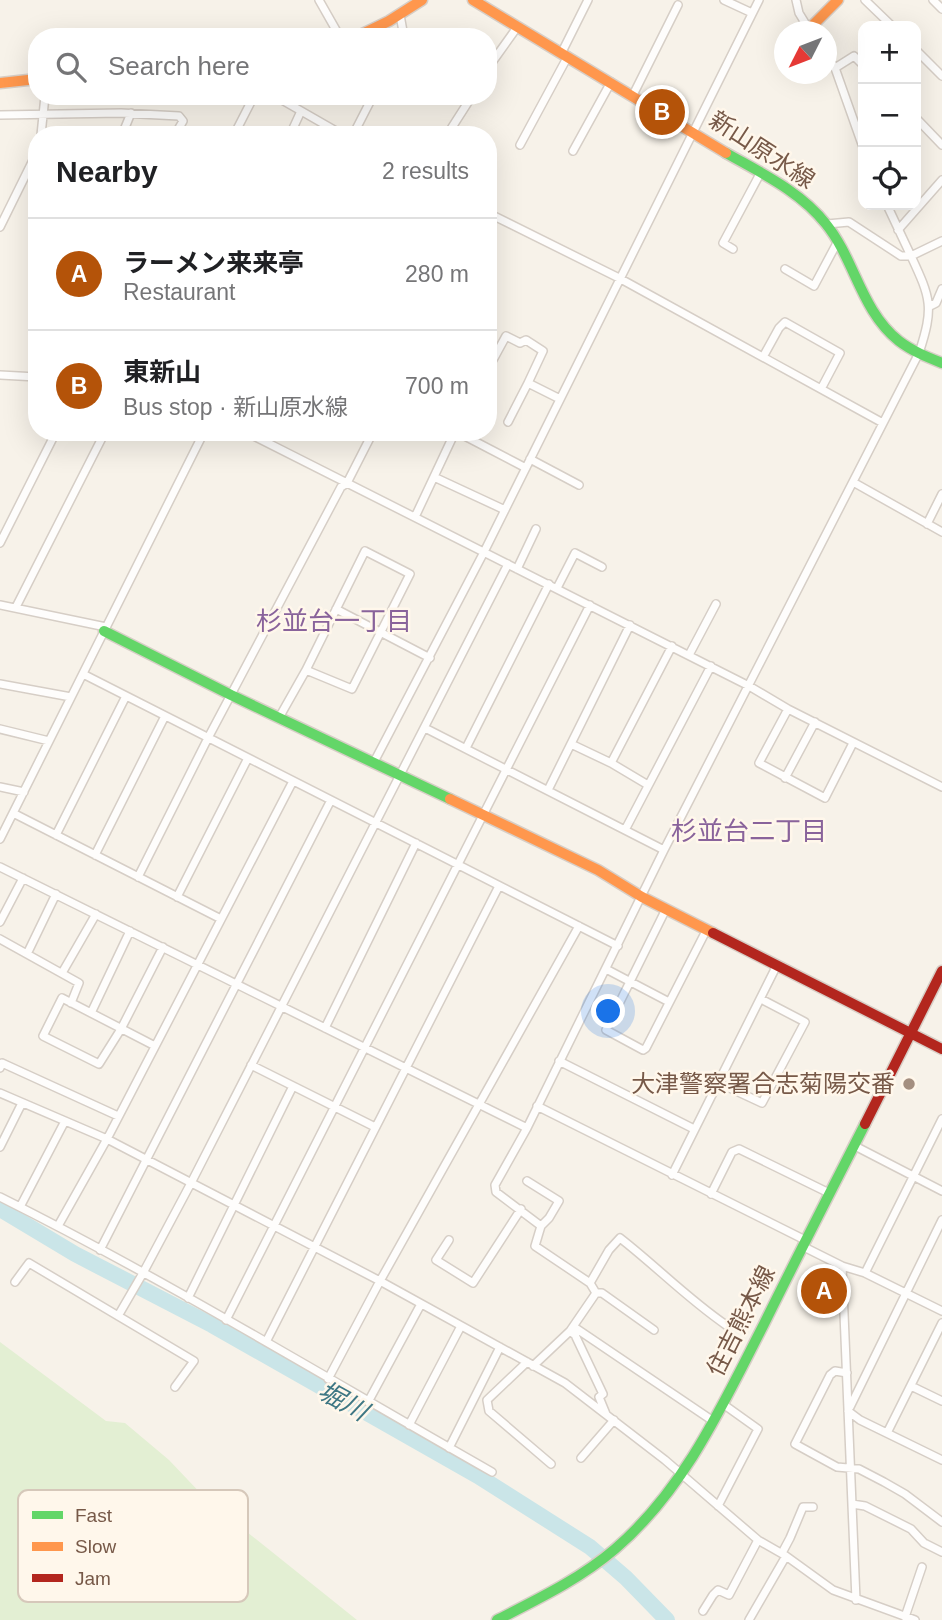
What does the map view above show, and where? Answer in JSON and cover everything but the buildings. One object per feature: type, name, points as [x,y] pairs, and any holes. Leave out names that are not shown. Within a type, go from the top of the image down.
[{"type":"main road","points":[[374,28],[422,0]]},
{"type":"main road","name":"新山原水線","points":[[473,0],[798,196],[827,224],[879,321],[896,339],[942,363]]},
{"type":"main road","points":[[818,21],[838,0]]},
{"type":"main road","points":[[0,83],[28,80]]},
{"type":"main road","points":[[105,629],[231,695],[280,716],[598,870],[642,897],[942,1049]]},
{"type":"main road","name":"住吉熊本線","points":[[497,1620],[569,1582],[615,1549],[656,1508],[682,1475],[723,1404],[942,971]]},
{"type":"street","points":[[319,0],[335,28]]},
{"type":"street","points":[[520,145],[565,54],[588,0]]},
{"type":"street","points":[[724,0],[752,13]]},
{"type":"street","points":[[374,762],[484,552],[759,0]]},
{"type":"street","points":[[796,0],[804,21]]},
{"type":"street","points":[[865,0],[887,21]]},
{"type":"street","points":[[933,0],[942,9]]},
{"type":"street","points":[[633,95],[678,5]]},
{"type":"street","points":[[400,15],[402,28]]},
{"type":"street","points":[[497,55],[518,26]]},
{"type":"street","points":[[921,55],[942,76]]},
{"type":"street","points":[[837,67],[854,56],[858,60]]},
{"type":"street","points":[[837,74],[863,147]]},
{"type":"street","points":[[573,151],[611,82]]},
{"type":"street","points":[[42,126],[44,105]]},
{"type":"street","points":[[239,126],[249,105]]},
{"type":"street","points":[[291,105],[328,126]]},
{"type":"street","points":[[358,126],[368,105]]},
{"type":"street","points":[[453,126],[466,105]]},
{"type":"street","points":[[294,126],[302,111]]},
{"type":"street","points":[[126,126],[131,113]]},
{"type":"street","points":[[0,115],[131,113],[179,116],[183,121],[180,126]]},
{"type":"street","points":[[921,123],[942,145]]},
{"type":"street","points":[[0,227],[28,170]]},
{"type":"street","points":[[733,249],[723,243],[761,172]]},
{"type":"street","points":[[898,230],[942,180]]},
{"type":"street","points":[[541,1226],[496,1192],[495,1185],[527,1128],[664,850],[750,686],[881,422],[919,353],[930,306],[925,286],[889,210]]},
{"type":"street","points":[[497,217],[619,278],[881,422]]},
{"type":"street","points":[[827,224],[849,222],[901,256],[911,256],[942,241]]},
{"type":"street","points":[[785,269],[814,286],[838,241]]},
{"type":"street","points":[[930,306],[936,303],[942,289]]},
{"type":"street","points":[[763,357],[785,322],[841,353],[821,389]]},
{"type":"street","points":[[497,352],[506,336],[520,343],[526,340],[543,351],[508,422]]},
{"type":"street","points":[[0,375],[28,377]]},
{"type":"street","points":[[528,383],[560,399]]},
{"type":"street","points":[[0,544],[52,441]]},
{"type":"street","points":[[16,607],[100,441]]},
{"type":"street","points":[[0,839],[199,441]]},
{"type":"street","points":[[264,441],[711,666],[788,709],[942,787]]},
{"type":"street","points":[[138,877],[208,738],[341,487],[347,483],[368,441]]},
{"type":"street","points":[[415,517],[452,441]]},
{"type":"street","points":[[474,441],[526,468]]},
{"type":"street","points":[[530,459],[579,485]]},
{"type":"street","points":[[434,477],[505,510]]},
{"type":"street","points":[[853,482],[942,533]]},
{"type":"street","points":[[927,524],[942,494]]},
{"type":"street","points":[[517,569],[536,529]]},
{"type":"street","points":[[280,716],[366,551],[410,574],[352,689],[306,670]]},
{"type":"street","points":[[466,748],[553,587],[575,553],[602,567]]},
{"type":"street","points":[[118,1316],[191,1183],[508,564]]},
{"type":"street","points":[[689,655],[716,604]]},
{"type":"street","points":[[0,605],[105,629]]},
{"type":"street","points":[[226,1320],[590,605]]},
{"type":"street","points":[[336,609],[430,657]]},
{"type":"street","points":[[548,790],[630,625]]},
{"type":"street","points":[[611,763],[671,646]]},
{"type":"street","points":[[625,830],[711,666]]},
{"type":"street","points":[[83,674],[618,946]]},
{"type":"street","points":[[0,684],[71,697]]},
{"type":"street","points":[[56,835],[126,696]]},
{"type":"street","points":[[788,709],[759,763],[825,799],[853,743]]},
{"type":"street","points":[[96,855],[165,716]]},
{"type":"street","points":[[785,778],[815,722]]},
{"type":"street","points":[[425,728],[664,850]]},
{"type":"street","points":[[0,729],[49,741]]},
{"type":"street","points":[[571,744],[648,785]]},
{"type":"street","points":[[177,897],[248,758]]},
{"type":"street","points":[[58,1226],[107,1139],[293,780]]},
{"type":"street","points":[[0,787],[24,792]]},
{"type":"street","points":[[100,1250],[331,800]]},
{"type":"street","points":[[13,813],[221,919]]},
{"type":"street","points":[[324,1028],[416,843]]},
{"type":"street","points":[[0,867],[527,1128]]},
{"type":"street","points":[[0,922],[23,878]]},
{"type":"street","points":[[266,1342],[499,886]]},
{"type":"street","points":[[27,954],[56,894]]},
{"type":"street","points":[[666,909],[606,1030],[643,1050],[707,929]]},
{"type":"street","points":[[62,973],[96,914]]},
{"type":"street","points":[[328,1379],[579,926]]},
{"type":"street","points":[[90,1013],[130,931]]},
{"type":"street","points":[[0,940],[79,983],[71,1003]]},
{"type":"street","points":[[155,1046],[121,1029],[90,1013],[62,998],[43,1036],[99,1064],[121,1029],[163,947]]},
{"type":"street","points":[[672,1175],[777,965]]},
{"type":"street","points":[[606,970],[669,1002]]},
{"type":"street","points":[[719,1083],[762,1103],[805,1022],[761,999]]},
{"type":"street","points":[[559,1061],[695,1129]]},
{"type":"street","points":[[0,1068],[2,1063],[118,1116]]},
{"type":"street","points":[[251,1065],[375,1127]]},
{"type":"street","points":[[188,1298],[293,1086]]},
{"type":"street","points":[[0,1093],[107,1139],[148,1160],[380,1281],[565,1383],[682,1475],[758,1540],[833,1590],[915,1620]]},
{"type":"street","points":[[0,1147],[22,1103]]},
{"type":"street","points":[[537,1106],[711,1194],[842,1266],[864,1273],[942,1311]]},
{"type":"street","points":[[864,1273],[942,1119]]},
{"type":"street","points":[[20,1207],[65,1121]]},
{"type":"street","points":[[853,1145],[942,1191]]},
{"type":"street","points":[[711,1194],[732,1152],[739,1149],[830,1193]]},
{"type":"street","points":[[527,1181],[559,1201],[549,1219],[541,1226],[535,1245],[590,1283],[596,1293]]},
{"type":"street","points":[[0,1197],[188,1298],[492,1472]]},
{"type":"street","points":[[449,1240],[436,1260],[473,1283],[521,1209]]},
{"type":"street","points":[[848,1411],[942,1220]]},
{"type":"street","points":[[590,1283],[609,1250],[620,1238],[649,1260],[694,1303],[726,1325]]},
{"type":"street","points":[[15,1282],[29,1263],[194,1361],[175,1387]]},
{"type":"street","points":[[842,1266],[856,1600]]},
{"type":"street","points":[[596,1293],[602,1293],[632,1320],[654,1329]]},
{"type":"street","points":[[551,1464],[489,1411],[487,1401],[572,1329],[596,1293]]},
{"type":"street","points":[[368,1402],[421,1304]]},
{"type":"street","points":[[887,1433],[938,1341],[942,1323]]},
{"type":"street","points":[[409,1425],[461,1326]]},
{"type":"street","points":[[572,1329],[603,1394],[599,1397],[606,1414]]},
{"type":"street","points":[[572,1329],[713,1421]]},
{"type":"street","points":[[449,1448],[500,1347]]},
{"type":"street","points":[[847,1373],[835,1371],[830,1375],[795,1444],[837,1467],[859,1469],[905,1494],[942,1522]]},
{"type":"street","points":[[911,1386],[942,1401]]},
{"type":"street","points":[[718,1506],[758,1429],[723,1404]]},
{"type":"street","points":[[848,1411],[860,1420],[942,1460]]},
{"type":"street","points":[[581,1458],[614,1420]]},
{"type":"street","points":[[852,1504],[865,1506],[911,1529],[924,1544],[942,1552]]},
{"type":"street","points":[[749,1620],[784,1555],[803,1507],[813,1507]]},
{"type":"street","points":[[703,1611],[718,1590],[729,1595],[758,1540]]},
{"type":"street","points":[[905,1616],[922,1567]]},
{"type":"green space","points":[[0,1342],[106,1421],[125,1423],[169,1460],[198,1490],[18,1490],[18,1602],[248,1602],[248,1533],[357,1620],[0,1620]]},
{"type":"waterway","name":"堀川","points":[[0,1209],[75,1254],[212,1325],[478,1476],[590,1547],[626,1578],[667,1620]]},
{"type":"traffic: fast","points":[[726,153],[779,184],[816,212],[836,238],[867,300],[886,329],[909,348],[942,363]]},
{"type":"traffic: fast","points":[[104,631],[231,695],[450,799]]},
{"type":"traffic: fast","points":[[497,1620],[558,1588],[602,1560],[640,1525],[662,1500],[682,1473],[717,1415],[865,1124]]},
{"type":"traffic: slow","points":[[375,28],[422,0]]},
{"type":"traffic: slow","points":[[473,0],[726,153]]},
{"type":"traffic: slow","points":[[817,21],[838,0]]},
{"type":"traffic: slow","points":[[0,83],[28,80]]},
{"type":"traffic: slow","points":[[450,799],[598,870],[642,897],[713,933]]},
{"type":"traffic: jam","points":[[713,933],[942,1049]]},
{"type":"traffic: jam","points":[[865,1124],[942,971]]},
{"type":"place","name":"東新山","points":[[662,112]]},
{"type":"place","name":"大津警察署合志菊陽交番","points":[[909,1084]]},
{"type":"place","name":"ラーメン来来亭","points":[[824,1291]]},
{"type":"district","name":"杉並台一丁目","points":[[334,621]]},
{"type":"district","name":"杉並台二丁目","points":[[749,831]]}]
